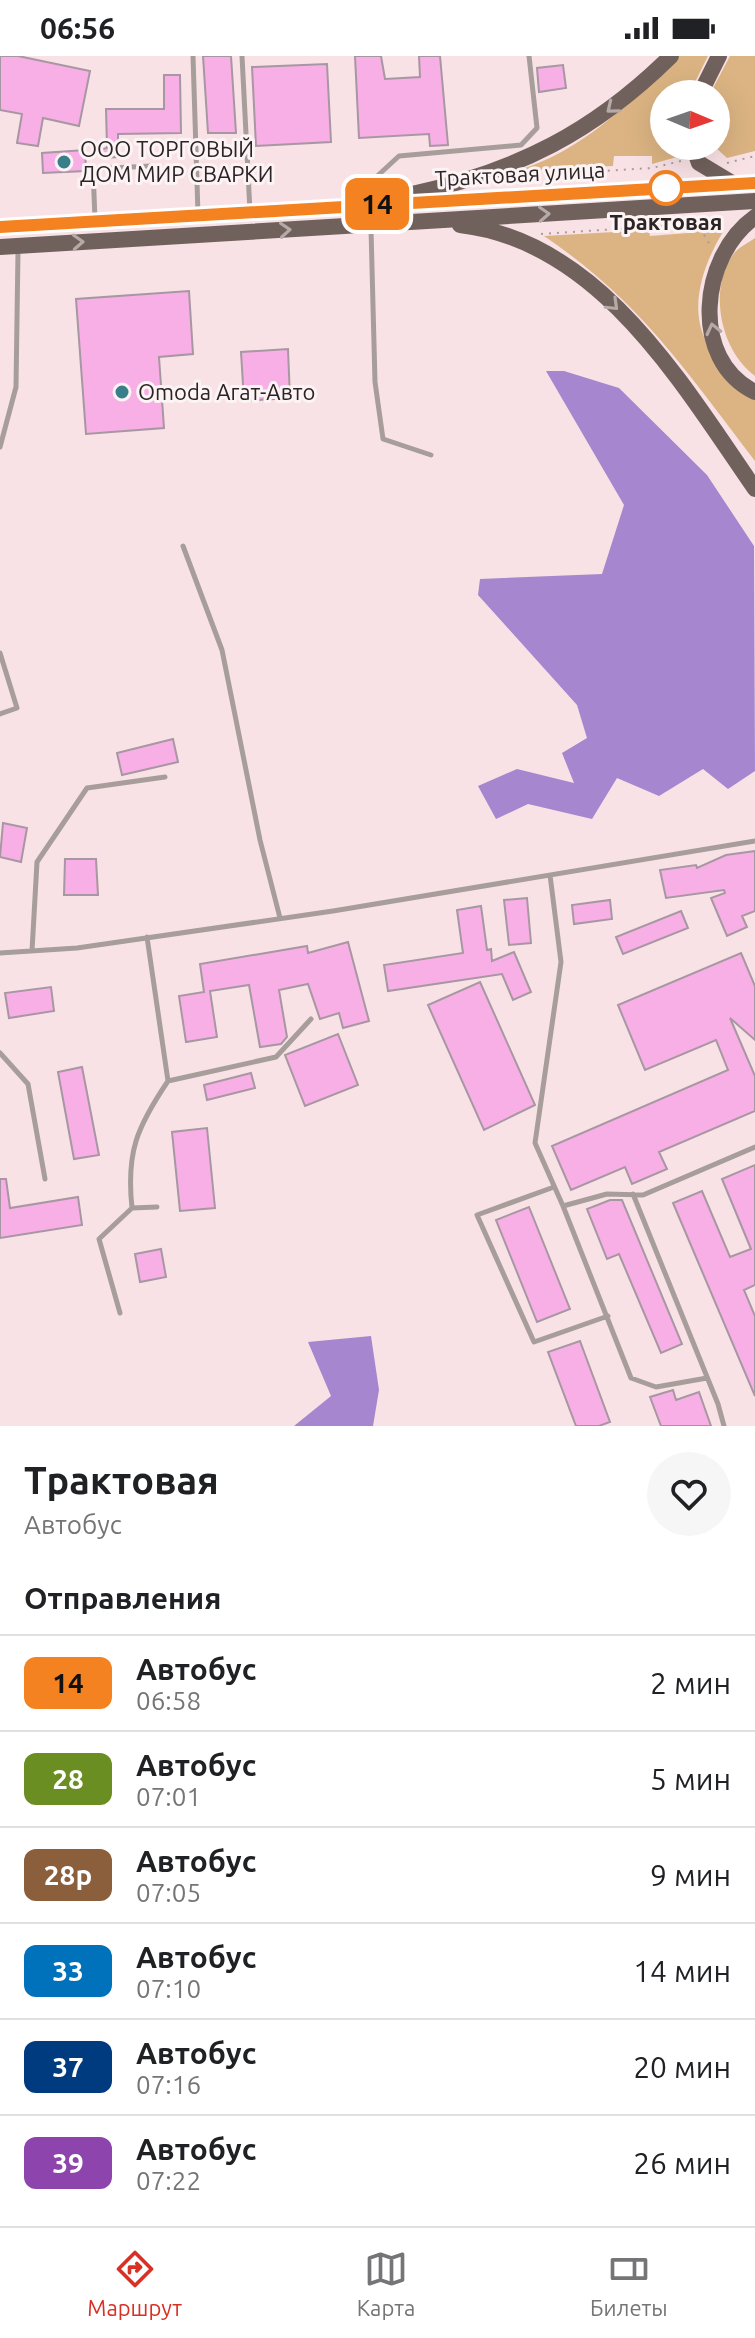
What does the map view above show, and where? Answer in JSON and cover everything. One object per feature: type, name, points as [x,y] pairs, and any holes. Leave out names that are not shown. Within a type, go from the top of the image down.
[{"type":"main road","points":[[365,205],[438,189],[539,154],[595,122],[671,56]]},
{"type":"main road","points":[[707,80],[719,56]]},
{"type":"main road","points":[[698,160],[735,184]]},
{"type":"main road","name":"Трактовая улица","points":[[0,227],[755,183]]},
{"type":"main road","name":"Трактовая улица","points":[[0,247],[755,201]]},
{"type":"main road","points":[[755,217],[724,248],[714,269],[709,301],[714,337],[722,358],[734,376],[755,392]]},
{"type":"main road","points":[[419,221],[479,228],[514,238],[547,253],[588,283],[658,354],[755,489]]},
{"type":"lane","points":[[193,56],[198,215]]},
{"type":"lane","points":[[242,56],[250,212]]},
{"type":"lane","points":[[344,207],[399,156],[521,145],[537,128],[529,56]]},
{"type":"lane","points":[[95,221],[93,169],[151,166]]},
{"type":"lane","points":[[371,224],[375,382],[383,439],[431,455]]},
{"type":"lane","points":[[0,447],[16,387],[18,246]]},
{"type":"lane","points":[[183,546],[222,650],[260,840],[280,918]]},
{"type":"lane","points":[[0,653],[17,708],[0,714]]},
{"type":"lane","points":[[32,951],[37,862],[87,788],[165,777]]},
{"type":"lane","points":[[0,953],[280,918],[755,841]]},
{"type":"lane","points":[[550,875],[561,962],[535,1143],[631,1378],[656,1387],[707,1378]]},
{"type":"lane","points":[[147,937],[168,1081]]},
{"type":"lane","points":[[132,1208],[128,1173],[141,1120],[168,1081],[276,1057],[311,1019]]},
{"type":"lane","points":[[0,1053],[28,1084],[45,1179]]},
{"type":"lane","points":[[563,1206],[607,1194],[643,1195],[755,1147]]},
{"type":"lane","points":[[554,1187],[477,1215],[534,1342],[608,1316]]},
{"type":"lane","points":[[633,1194],[724,1426]]},
{"type":"lane","points":[[120,1313],[99,1239],[132,1208],[157,1207]]},
{"type":"path","points":[[723,162],[755,156]]},
{"type":"path","points":[[508,177],[652,168],[681,161]]},
{"type":"path","points":[[692,224],[707,238],[711,252]]},
{"type":"path","points":[[541,234],[692,224],[725,226]]},
{"type":"shaded area","points":[[677,56],[708,56],[696,80],[652,80]]},
{"type":"shaded area","points":[[730,56],[755,56],[755,151],[730,157],[730,80],[717,80]]},
{"type":"shaded area","points":[[650,82],[650,156],[614,156],[613,166],[515,171],[561,152],[622,108]]},
{"type":"shaded area","points":[[688,228],[724,230],[704,272],[698,302],[699,317],[709,347],[755,397],[755,461],[660,339],[635,312],[578,260],[544,236],[649,230],[650,236],[688,233]]},
{"type":"shaded area","points":[[755,238],[755,376],[733,351],[721,318],[720,300],[726,266],[735,252]]},
{"type":"shaded area","points":[[546,371],[564,371],[619,388],[707,475],[754,546],[755,771],[728,789],[703,769],[659,796],[617,778],[592,819],[528,804],[496,819],[478,786],[517,769],[574,783],[562,753],[587,738],[577,705],[478,595],[480,579],[602,574],[624,505]]},
{"type":"shaded area","points":[[371,1336],[379,1390],[373,1426],[294,1426],[331,1396],[308,1342]]},
{"type":"building","points":[[0,56],[18,56],[90,71],[79,126],[43,118],[38,146],[17,143],[22,114],[0,110]]},
{"type":"building","points":[[203,56],[231,56],[236,133],[208,133]]},
{"type":"building","points":[[355,56],[381,56],[385,79],[420,77],[419,56],[440,56],[448,145],[430,146],[429,134],[359,138]]},
{"type":"building","points":[[327,64],[331,142],[256,146],[252,67]]},
{"type":"building","points":[[563,65],[566,88],[539,92],[537,68]]},
{"type":"building","points":[[164,75],[180,75],[181,133],[118,134],[118,157],[103,158],[102,149],[107,148],[106,109],[164,109]]},
{"type":"building","name":"ООО ТОРГОВЫЙ ДОМ МИР СВАРКИ","points":[[85,150],[86,171],[43,173],[42,153]]},
{"type":"building","name":"Omoda Агат-Авто","points":[[189,291],[193,354],[159,357],[164,428],[86,434],[76,299]]},
{"type":"building","points":[[288,349],[290,398],[244,401],[241,352]]},
{"type":"building","points":[[173,739],[178,762],[122,775],[117,753]]},
{"type":"building","points":[[3,823],[27,828],[21,862],[0,857]]},
{"type":"building","points":[[755,851],[755,911],[742,916],[747,927],[727,936],[711,898],[725,893],[724,890],[666,898],[660,870],[696,865],[697,868],[726,855]]},
{"type":"building","points":[[65,859],[96,859],[98,895],[64,895]]},
{"type":"building","points":[[527,898],[531,943],[509,945],[504,900]]},
{"type":"building","points":[[610,900],[612,919],[574,924],[572,905]]},
{"type":"building","points":[[481,906],[487,950],[491,949],[492,961],[514,952],[531,992],[513,1000],[502,974],[388,991],[384,965],[463,953],[457,910]]},
{"type":"building","points":[[681,911],[688,928],[623,954],[616,937]]},
{"type":"building","points":[[348,942],[369,1021],[343,1028],[339,1013],[320,1019],[308,984],[279,990],[287,1037],[281,1044],[260,1047],[249,985],[210,991],[217,1037],[186,1042],[179,996],[204,992],[200,964],[307,946],[308,953]]},
{"type":"building","points":[[741,953],[755,986],[755,1040],[730,1018],[755,1076],[755,1111],[659,1152],[667,1169],[632,1184],[625,1167],[571,1190],[552,1146],[728,1070],[716,1040],[645,1070],[618,1005]]},
{"type":"building","points":[[480,982],[535,1105],[484,1130],[428,1005]]},
{"type":"building","points":[[51,987],[54,1011],[9,1018],[5,993]]},
{"type":"building","points":[[338,1034],[358,1085],[305,1106],[285,1055]]},
{"type":"building","points":[[82,1067],[99,1155],[74,1159],[58,1072]]},
{"type":"building","points":[[251,1073],[255,1088],[207,1100],[204,1085]]},
{"type":"building","points":[[207,1128],[215,1208],[180,1211],[172,1132]]},
{"type":"building","points":[[755,1165],[755,1285],[744,1290],[755,1316],[755,1396],[673,1203],[702,1191],[730,1257],[751,1249],[722,1179]]},
{"type":"building","points":[[0,1179],[6,1179],[10,1208],[78,1197],[82,1225],[0,1238]]},
{"type":"building","points":[[610,1200],[622,1200],[682,1344],[661,1353],[619,1254],[607,1259],[587,1209]]},
{"type":"building","points":[[529,1207],[570,1309],[537,1322],[496,1220]]},
{"type":"building","points":[[161,1249],[166,1277],[140,1282],[135,1254]]},
{"type":"building","points":[[580,1341],[610,1422],[599,1426],[576,1426],[548,1352]]},
{"type":"building","points":[[673,1390],[676,1400],[699,1392],[711,1426],[661,1426],[650,1397]]},
{"type":"bus line","name":"14","points":[[0,227],[755,183]]},
{"type":"place","name":"ООО ТОРГОВЫЙ ДОМ МИР СВАРКИ","points":[[64,162]]},
{"type":"place","name":"Трактовая","points":[[666,188]]},
{"type":"place","name":"Omoda Агат-Авто","points":[[122,392]]}]
